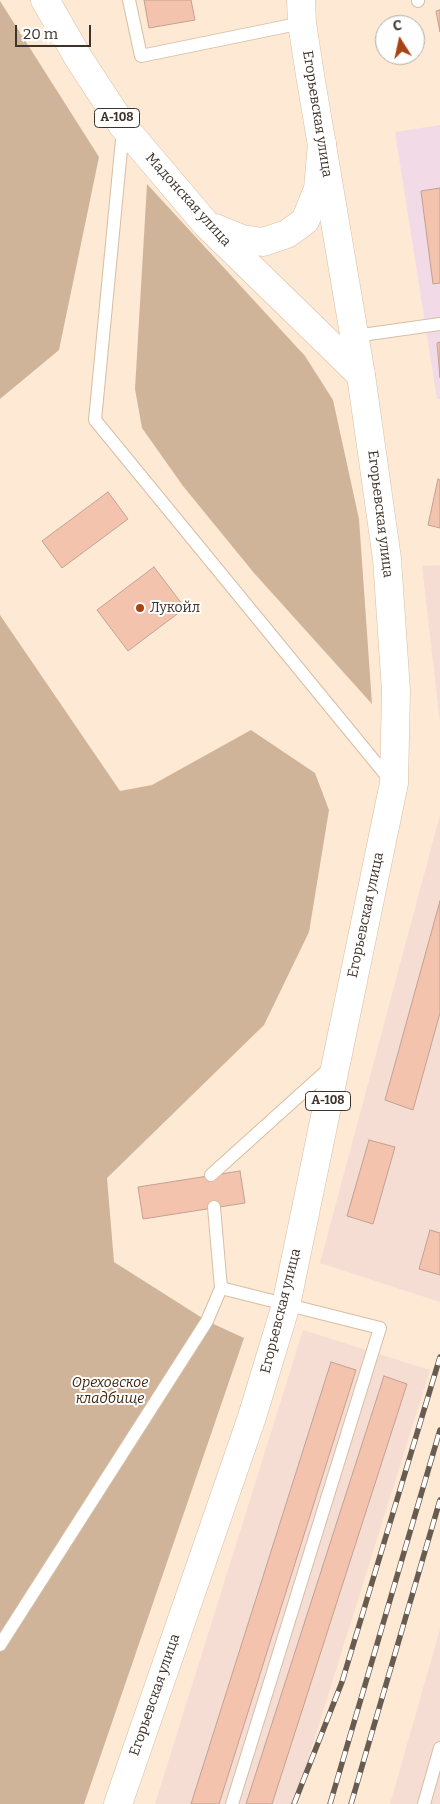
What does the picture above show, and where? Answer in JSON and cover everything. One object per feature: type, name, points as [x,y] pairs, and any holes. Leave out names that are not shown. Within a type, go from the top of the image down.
[{"type":"main road","name":"Мадонская улица","points":[[45,0],[79,59],[123,126],[206,224],[361,375]]},
{"type":"main road","name":"Егорьевская улица","points":[[118,1804],[252,1417],[286,1305],[394,783],[396,691],[387,559],[355,336],[301,12]]},
{"type":"main road","points":[[206,224],[242,239],[263,242],[287,234],[305,221],[318,189],[322,143]]},
{"type":"lane","points":[[129,0],[141,56],[301,12]]},
{"type":"lane","points":[[123,126],[95,420],[394,783]]},
{"type":"lane","points":[[355,336],[440,324]]},
{"type":"lane","points":[[211,1175],[336,1063]]},
{"type":"lane","points":[[0,1645],[207,1321],[221,1288],[214,1207]]},
{"type":"lane","points":[[221,1288],[380,1328],[232,1804]]},
{"type":"lane","points":[[424,1804],[440,1748]]},
{"type":"shaded area","points":[[440,125],[440,399],[437,399],[395,132]]},
{"type":"shaded area","points":[[440,565],[440,723],[422,566]]},
{"type":"shaded area","points":[[440,815],[440,1302],[320,1263]]},
{"type":"shaded area","points":[[303,1330],[430,1370],[294,1804],[155,1804]]},
{"type":"shaded area","points":[[440,1629],[440,1804],[390,1804]]},
{"type":"green space","points":[[0,1],[99,157],[59,350],[0,399]]},
{"type":"green space","points":[[147,184],[305,356],[333,400],[359,519],[372,704],[254,573],[183,486],[142,428],[135,389]]},
{"type":"green space","name":"Ореховское кладбище","points":[[0,615],[120,791],[152,785],[251,730],[315,773],[329,810],[309,932],[264,1025],[107,1178],[114,1262],[207,1321],[244,1338],[84,1804],[0,1804]]},
{"type":"building","points":[[144,0],[191,0],[195,20],[149,28]]},
{"type":"building","points":[[440,10],[440,32],[436,11]]},
{"type":"building","points":[[440,188],[440,283],[433,284],[421,191]]},
{"type":"building","points":[[440,342],[440,378],[437,343]]},
{"type":"building","points":[[438,479],[440,480],[440,528],[428,525]]},
{"type":"building","points":[[108,492],[128,519],[62,568],[42,541]]},
{"type":"building","points":[[154,567],[185,608],[128,651],[97,610]]},
{"type":"building","points":[[440,901],[440,1013],[413,1110],[385,1100]]},
{"type":"building","points":[[369,1140],[395,1147],[373,1224],[347,1216]]},
{"type":"building","points":[[240,1171],[245,1203],[143,1219],[138,1187]]},
{"type":"building","points":[[430,1230],[440,1233],[440,1275],[419,1269]]},
{"type":"building","points":[[331,1362],[356,1370],[219,1804],[191,1804]]},
{"type":"building","points":[[384,1376],[407,1384],[272,1804],[246,1804]]},
{"type":"railway","points":[[294,1804],[342,1682],[440,1357]]},
{"type":"railway","points":[[330,1804],[440,1430]]},
{"type":"railway","points":[[351,1804],[440,1500]]},
{"type":"place","name":"Лукойл","points":[[140,608]]}]
